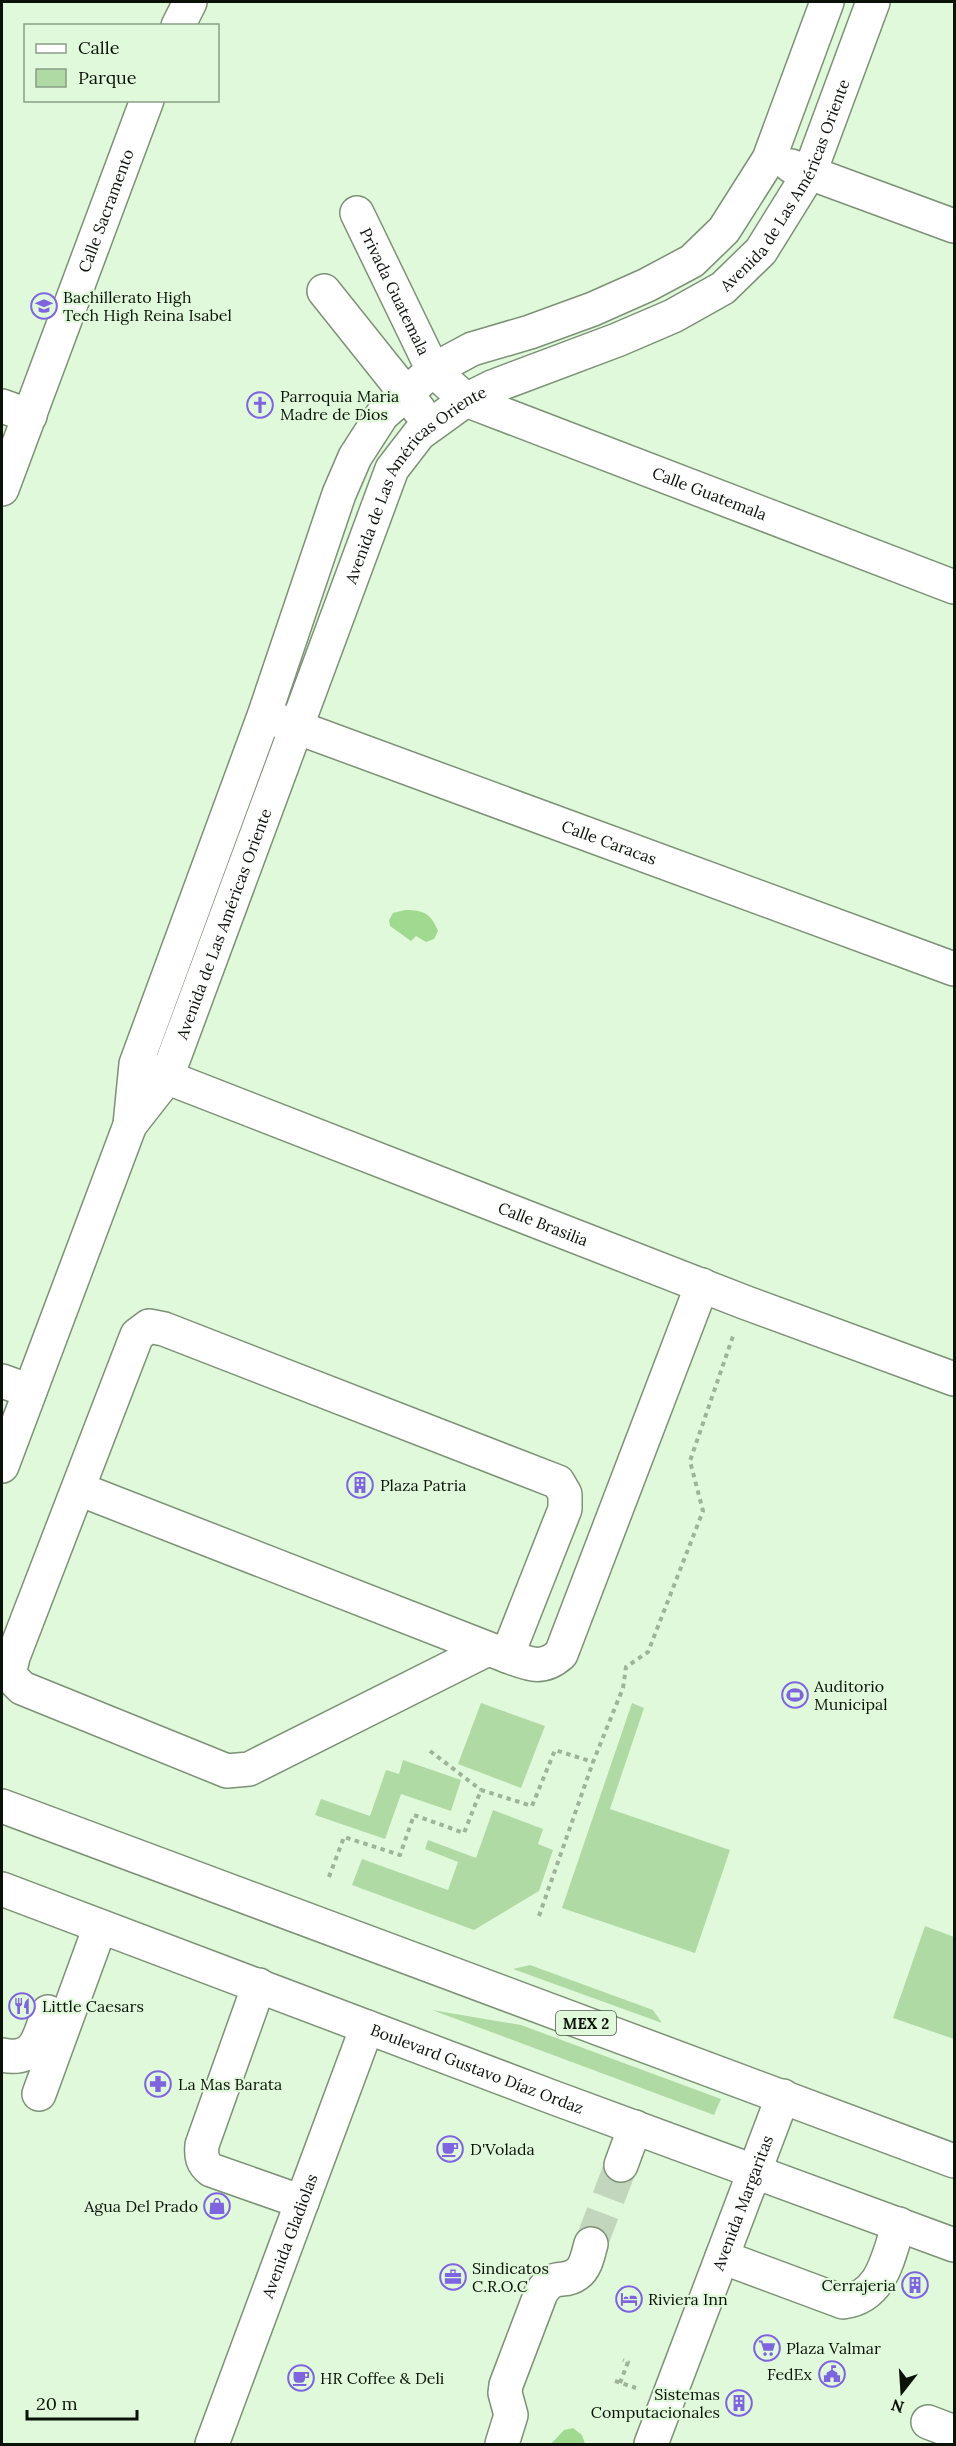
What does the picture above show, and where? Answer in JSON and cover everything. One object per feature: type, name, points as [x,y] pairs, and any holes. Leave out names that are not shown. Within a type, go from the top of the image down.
[{"type":"street","points":[[179,24],[190,2]]},
{"type":"street","name":"Avenida de Las Américas Oriente","points":[[130,1125],[136,1064],[264,716],[339,494],[355,457],[382,415],[433,370],[472,349],[530,332],[593,309],[647,285],[692,261],[724,230],[769,159],[827,2]]},
{"type":"street","name":"Avenida de Las Américas Oriente","points":[[2,1467],[16,1386],[130,1125],[166,1079],[392,469],[419,434],[466,400],[492,387],[617,340],[673,316],[723,288],[761,251],[810,172],[873,2]]},
{"type":"street","name":"Calle Sacramento","points":[[2,489],[16,411],[146,102]]},
{"type":"street","points":[[769,159],[954,226]]},
{"type":"street","name":"Privada Guatemala","points":[[357,213],[433,370]]},
{"type":"street","points":[[324,291],[431,425]]},
{"type":"street","points":[[433,370],[466,400]]},
{"type":"street","name":"Calle Guatemala","points":[[466,400],[954,587]]},
{"type":"street","name":"Calle Caracas","points":[[264,716],[954,969]]},
{"type":"street","name":"Calle Brasilia","points":[[136,1064],[166,1079],[744,1302],[954,1379]]},
{"type":"street","points":[[79,1489],[531,1665],[551,1663],[561,1654],[702,1285]]},
{"type":"street","points":[[150,1326],[164,1329],[558,1482],[565,1494],[565,1509],[498,1652],[249,1769],[227,1771],[22,1688],[9,1675],[13,1657],[137,1335],[150,1326]]},
{"type":"street","name":"MEX 2","points":[[2,1806],[954,2161]]},
{"type":"street","name":"Boulevard Gustavo Díaz Ordaz","points":[[2,1889],[954,2245]]},
{"type":"street","points":[[2,2055],[14,2057],[23,2055],[37,2044],[92,1924]]},
{"type":"street","points":[[39,2094],[92,1924]]},
{"type":"street","points":[[259,1986],[202,2145],[201,2155],[204,2165],[211,2170],[302,2202]]},
{"type":"street","name":"Avenida Gladiolas","points":[[212,2445],[367,2027]]},
{"type":"street","name":"Avenida Margaritas","points":[[651,2445],[783,2096]]},
{"type":"street","points":[[621,2165],[635,2127]]},
{"type":"street","points":[[722,2257],[843,2302],[857,2300],[871,2291],[878,2282],[899,2224]]},
{"type":"street","points":[[502,2445],[511,2415],[505,2393],[507,2385],[541,2293],[546,2284],[554,2279],[576,2275],[583,2268],[591,2244]]},
{"type":"path","points":[[539,1916],[593,1762],[623,1688],[626,1667],[648,1652],[703,1511],[690,1461],[744,1302]]},
{"type":"path","points":[[430,1752],[481,1790],[532,1806],[555,1750],[593,1762]]},
{"type":"path","points":[[329,1877],[344,1837],[400,1855],[414,1815],[464,1833],[481,1790]]},
{"type":"path","points":[[623,2360],[628,2362],[617,2382],[637,2389]]},
{"type":"green space","points":[[481,1703],[545,1726],[521,1788],[458,1764]]},
{"type":"green space","points":[[632,1703],[644,1708],[610,1809],[730,1850],[695,1953],[562,1908]]},
{"type":"green space","points":[[403,1760],[461,1780],[451,1811],[401,1794],[385,1839],[315,1815],[321,1799],[370,1816],[386,1770],[399,1774]]},
{"type":"green space","points":[[493,1810],[543,1829],[538,1844],[553,1850],[539,1891],[474,1930],[352,1885],[362,1859],[448,1890],[458,1862],[425,1849],[428,1840],[476,1858]]},
{"type":"green space","points":[[925,1926],[954,1937],[954,2039],[893,2018]]},
{"type":"green space","points":[[530,1965],[653,2010],[662,2023],[513,1969]]},
{"type":"green space","points":[[432,2010],[521,2025],[721,2099],[714,2115]]},
{"type":"shaded area","points":[[405,910],[422,912],[429,916],[438,931],[434,939],[426,942],[416,936],[411,941],[390,926],[389,920],[393,913]]},
{"type":"shaded area","points":[[573,2428],[582,2435],[585,2444],[551,2444],[564,2430]]},
{"type":"tunnel","points":[[591,2244],[621,2165]]},
{"type":"place","name":"Bachillerato High Tech High Reina Isabel","points":[[44,306]]},
{"type":"place","name":"Parroquia Maria Madre de Dios","points":[[260,405]]},
{"type":"place","name":"Plaza Patria","points":[[360,1485]]},
{"type":"place","name":"Auditorio Municipal","points":[[795,1695]]},
{"type":"place","name":"Little Caesars","points":[[22,2006]]},
{"type":"place","name":"La Mas Barata","points":[[158,2084]]},
{"type":"place","name":"D'Volada","points":[[450,2149]]},
{"type":"place","name":"Agua Del Prado","points":[[217,2206]]},
{"type":"place","name":"Sindicatos C.R.O.C","points":[[453,2277]]},
{"type":"place","name":"Cerrajeria","points":[[915,2285]]},
{"type":"place","name":"Riviera Inn","points":[[629,2299]]},
{"type":"place","name":"Plaza Valmar","points":[[767,2348]]},
{"type":"place","name":"FedEx","points":[[832,2374]]},
{"type":"place","name":"HR Coffee & Deli","points":[[301,2378]]},
{"type":"place","name":"Sistemas Computacionales","points":[[739,2403]]}]
